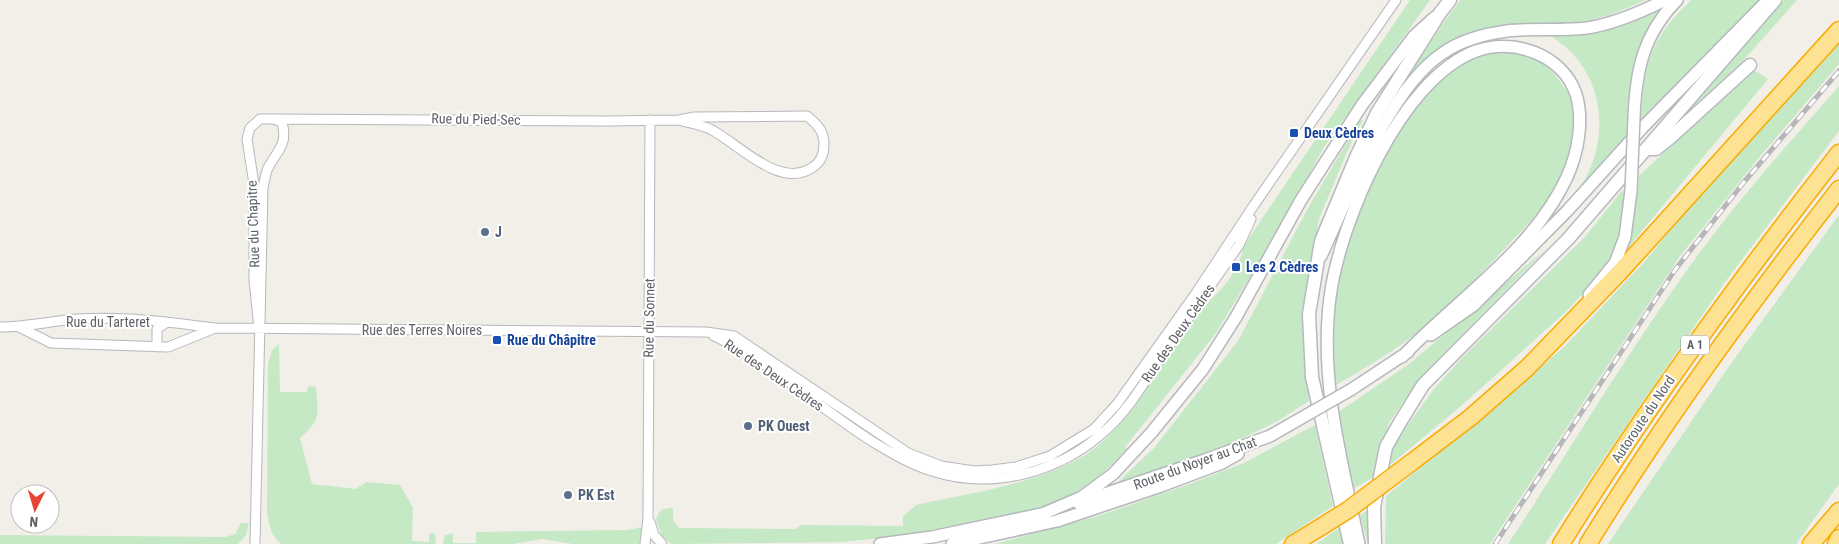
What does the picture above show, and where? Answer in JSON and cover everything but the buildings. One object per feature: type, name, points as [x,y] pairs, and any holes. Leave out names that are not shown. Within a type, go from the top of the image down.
[{"type":"highway","points":[[1293,544],[1348,510],[1412,462],[1471,417],[1527,368],[1571,320],[1618,274],[1839,30]]},
{"type":"highway","name":"Autoroute du Nord","points":[[1561,544],[1666,385],[1759,254],[1839,153]]},
{"type":"highway","name":"Autoroute du Nord","points":[[1588,544],[1618,496],[1761,290],[1839,189]]},
{"type":"highway","points":[[1811,544],[1839,511]]},
{"type":"highway","points":[[1836,544],[1839,538]]},
{"type":"main road","points":[[1350,544],[1312,377],[1309,314],[1322,241],[1369,130],[1440,13],[1450,0]]},
{"type":"main road","points":[[1375,544],[1374,507],[1381,466],[1392,435],[1414,398],[1448,359],[1568,239],[1775,0]]},
{"type":"main road","points":[[1646,150],[1656,150],[1750,65]]},
{"type":"street","name":"Rue des Deux Cèdres","points":[[706,332],[734,336],[889,442],[923,460],[941,466],[974,471],[1016,467],[1033,463],[1066,448],[1086,436],[1103,420],[1192,298],[1396,0]]},
{"type":"street","points":[[1318,263],[1380,130],[1419,74],[1442,53],[1468,40],[1488,34],[1598,25],[1665,0]]},
{"type":"street","points":[[1571,320],[1614,263],[1625,237],[1631,191],[1636,82],[1640,59],[1666,11],[1677,0]]},
{"type":"street","points":[[1270,436],[1352,389],[1474,305],[1568,210],[1643,127],[1768,0]]},
{"type":"street","points":[[1040,515],[1082,497],[1113,474],[1158,425],[1203,369],[1236,317],[1301,200],[1362,104],[1414,36],[1440,13]]},
{"type":"street","points":[[1359,544],[1332,416],[1327,373],[1330,296],[1338,258],[1350,219],[1377,159],[1404,114],[1436,76],[1476,51],[1495,47],[1526,48],[1556,66],[1575,93],[1579,112],[1578,138],[1566,178],[1552,203],[1511,254],[1477,289],[1427,330],[1402,356]]},
{"type":"street","points":[[694,116],[807,116],[817,125],[824,137],[824,152],[816,165],[804,174],[789,175],[774,170],[710,129],[679,120],[694,116]]},
{"type":"street","name":"Rue du Chapitre","points":[[255,544],[259,329],[263,282],[263,187],[267,170],[283,144],[286,135],[282,122],[274,119],[260,119],[250,128],[247,139],[254,184],[254,280],[259,329]]},
{"type":"street","name":"Rue du Pied-Sec","points":[[274,119],[679,120]]},
{"type":"street","name":"Rue du Sonnet","points":[[645,544],[648,516],[650,120]]},
{"type":"street","name":"Rue du Tarteret","points":[[0,327],[18,327],[78,319],[167,322],[215,328],[259,329]]},
{"type":"street","name":"Rue du Tarteret","points":[[157,346],[157,329],[167,322]]},
{"type":"street","name":"Rue du Tarteret","points":[[18,327],[51,343],[168,347],[215,328]]},
{"type":"street","name":"Rue des Terres Noires","points":[[259,329],[706,332]]},
{"type":"street","name":"Route du Noyer au Chat","points":[[880,544],[932,538],[1040,515],[1205,460],[1270,436]]},
{"type":"street","name":"Route du Noyer au Chat","points":[[952,544],[1057,521],[1153,489],[1222,463],[1270,436]]},
{"type":"street","name":"Rue du Sonnet","points":[[648,516],[654,535],[662,544]]},
{"type":"green space","points":[[1410,0],[1430,0],[1324,147],[1283,222],[1216,333],[1126,446],[1121,439],[1127,449],[1096,480],[1062,500],[1033,510],[902,536],[841,542],[671,544],[662,536],[656,520],[662,510],[669,508],[673,508],[673,520],[679,528],[795,529],[801,525],[903,526],[903,516],[916,505],[995,489],[1023,481],[1074,461],[1097,447],[1126,415],[1198,310],[1213,298],[1226,283],[1237,265],[1243,247]]},
{"type":"green space","points":[[1460,0],[1646,0],[1610,15],[1586,21],[1538,26],[1509,25],[1464,36],[1444,48],[1381,123],[1407,74]]},
{"type":"green space","points":[[1691,0],[1760,0],[1659,107],[1654,105],[1641,120],[1644,83],[1651,54],[1666,28]]},
{"type":"green space","points":[[1784,0],[1797,0],[1741,63],[1669,131]]},
{"type":"green space","points":[[1667,5],[1652,27],[1625,143],[1570,203],[1588,174],[1595,155],[1599,138],[1598,103],[1586,72],[1577,58],[1565,46],[1550,36],[1574,34]]},
{"type":"green space","points":[[1839,40],[1839,64],[1757,160],[1680,256],[1490,544],[1385,544],[1386,496],[1502,401],[1566,345],[1647,259],[1681,217]]},
{"type":"green space","points":[[1495,51],[1509,51],[1537,58],[1551,70],[1566,90],[1574,109],[1575,132],[1574,143],[1564,174],[1553,194],[1539,212],[1445,309],[1401,345],[1333,387],[1334,300],[1351,232],[1364,200],[1397,135],[1437,83],[1457,65],[1475,56]]},
{"type":"green space","points":[[1752,69],[1768,79],[1627,249],[1633,225],[1639,176]]},
{"type":"green space","points":[[1839,86],[1839,131],[1725,282],[1545,544],[1508,544],[1620,369],[1690,266],[1743,197]]},
{"type":"green space","points":[[1360,120],[1363,120],[1347,152],[1319,219],[1307,292],[1306,371],[1309,401],[1276,422],[1212,453],[1112,488],[1154,448],[1238,341],[1308,208]]},
{"type":"green space","points":[[1626,186],[1624,220],[1619,239],[1611,256],[1589,287],[1563,314],[1488,382],[1390,465],[1390,454],[1404,430],[1434,389],[1461,359],[1584,238]]},
{"type":"green space","points":[[1839,215],[1839,484],[1796,544],[1608,544],[1725,372]]},
{"type":"green space","points":[[1546,249],[1421,377],[1389,423],[1372,478],[1353,489],[1337,413],[1409,364]]},
{"type":"green space","points":[[279,344],[280,392],[306,392],[309,386],[316,387],[317,416],[312,426],[300,438],[312,484],[356,489],[366,482],[400,485],[413,508],[412,541],[429,542],[429,533],[435,533],[436,544],[281,544],[275,537],[267,513],[268,364],[272,350]]},
{"type":"green space","points":[[1315,425],[1333,506],[1276,544],[995,544],[1098,516],[1187,485],[1244,463]]},
{"type":"green space","points":[[1369,509],[1368,544],[1360,515]]},
{"type":"green space","points":[[241,523],[249,523],[246,535],[238,544],[0,544],[0,535],[225,537],[235,534]]},
{"type":"green space","points":[[644,527],[641,544],[573,544],[542,539],[513,544],[443,544],[444,536],[453,533],[453,543],[476,543],[476,532],[627,530]]},
{"type":"green space","points":[[1339,528],[1343,544],[1316,544]]},
{"type":"railway","points":[[1495,544],[1675,270],[1744,182],[1839,71]]},
{"type":"place","name":"Deux Cèdres","points":[[1294,133]]},
{"type":"place","name":"J","points":[[485,232]]},
{"type":"place","name":"Les 2 Cèdres","points":[[1236,267]]},
{"type":"place","name":"Rue du Châpitre","points":[[497,340]]},
{"type":"place","name":"PK Ouest","points":[[748,426]]},
{"type":"place","name":"PK Est","points":[[568,495]]}]
